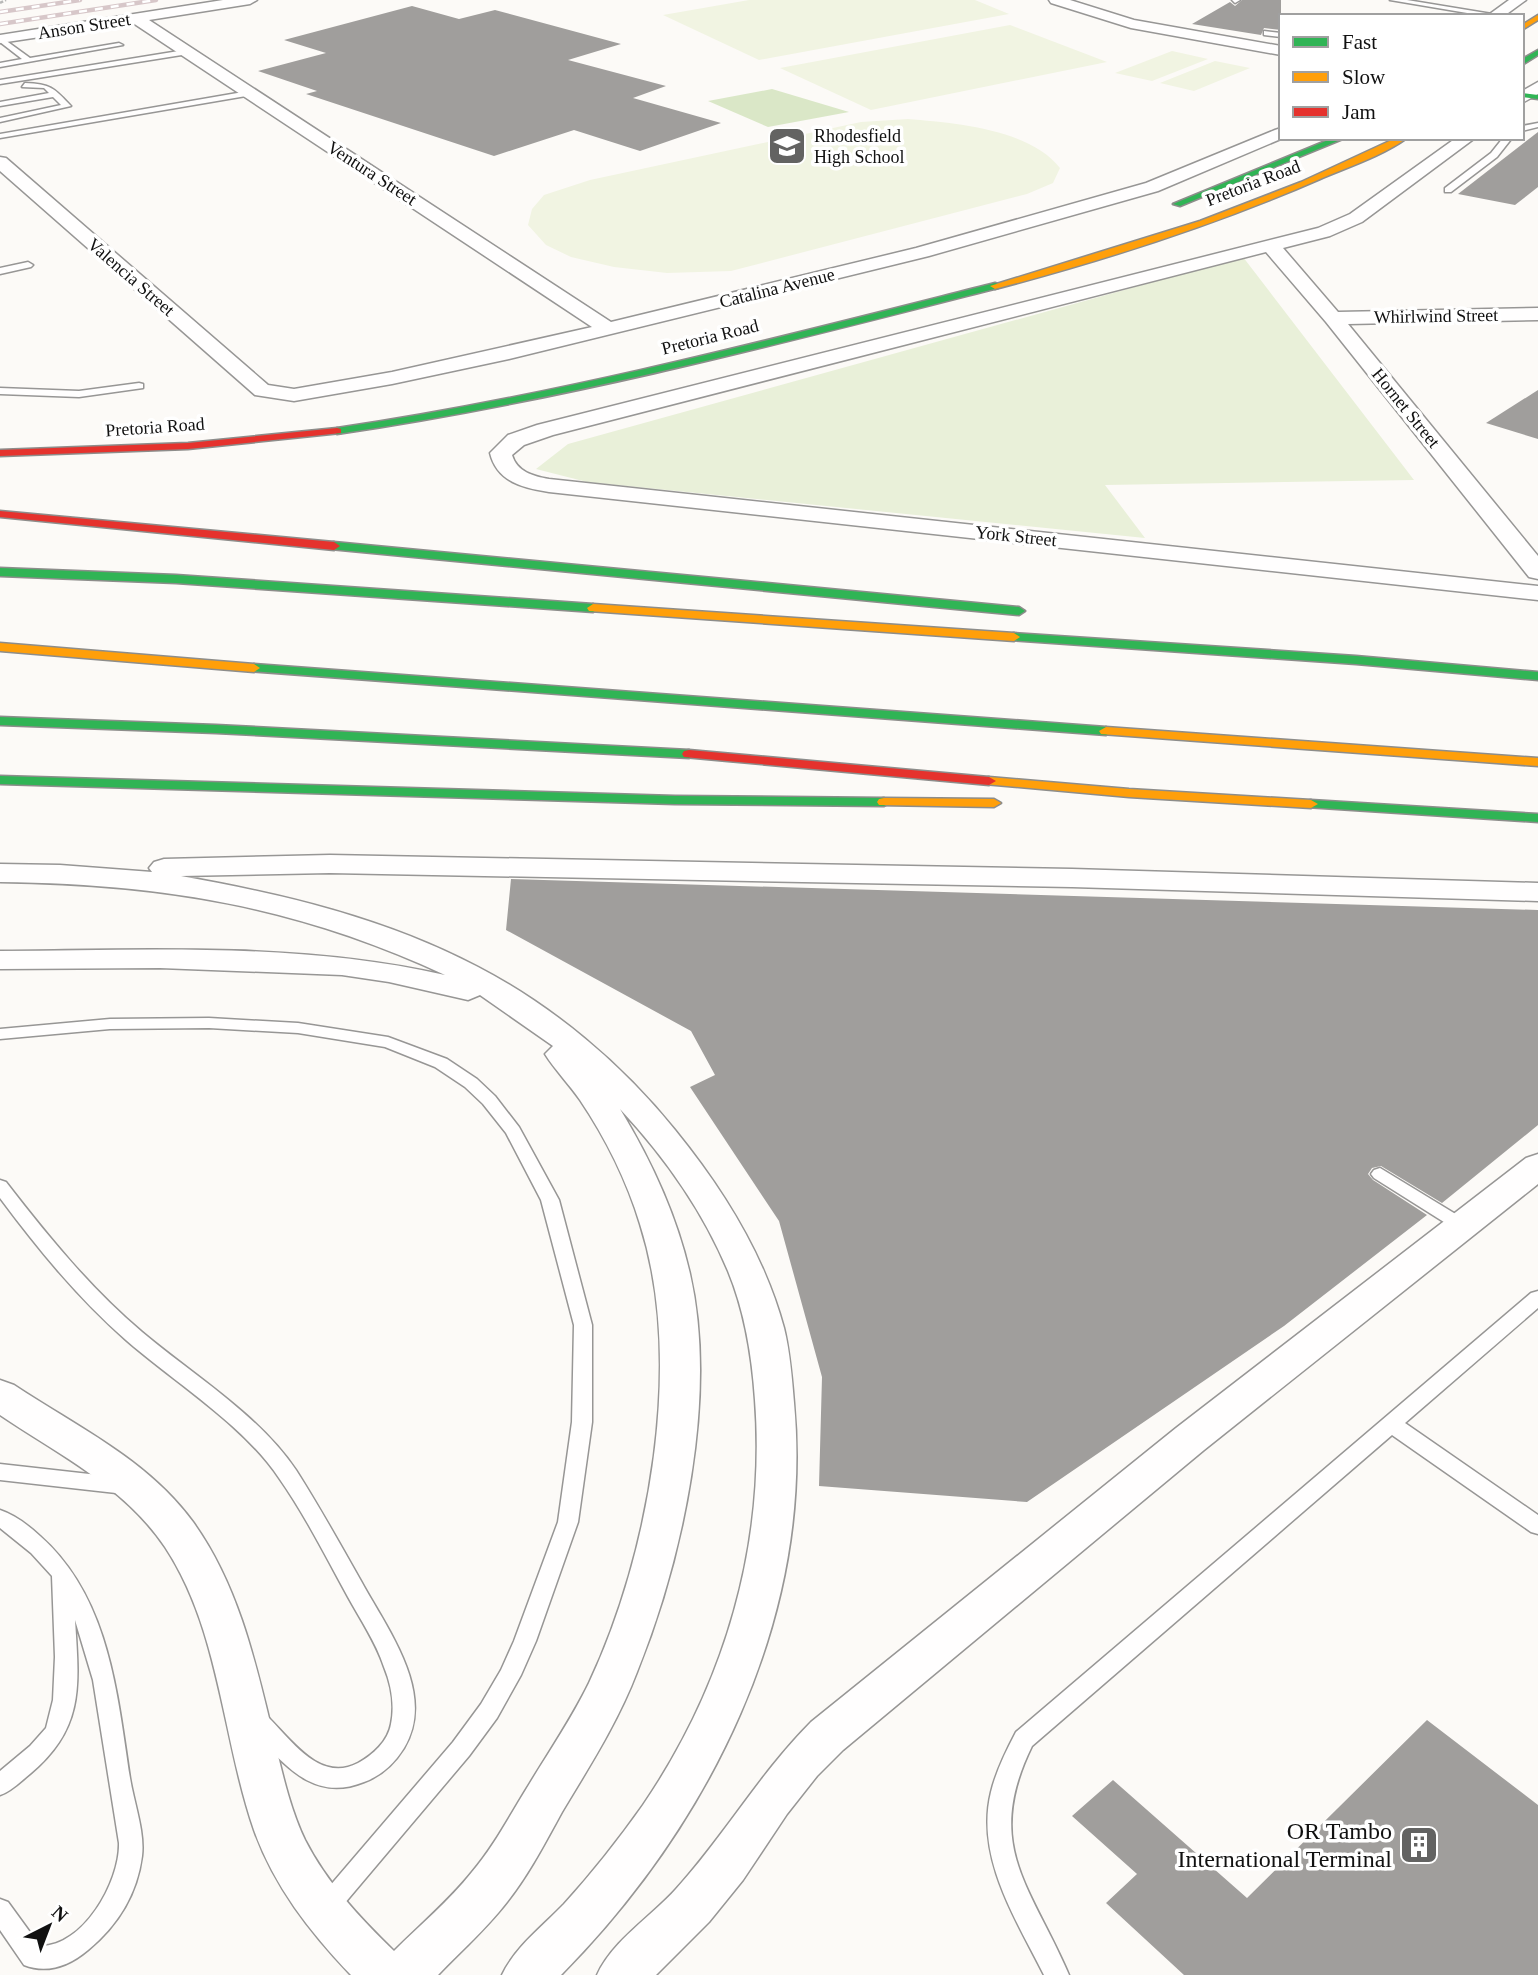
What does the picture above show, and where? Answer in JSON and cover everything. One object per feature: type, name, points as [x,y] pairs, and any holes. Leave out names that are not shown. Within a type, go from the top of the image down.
[{"type":"main road","name":"Pretoria Road","points":[[1167,208],[1287,162],[1336,140]]},
{"type":"main road","name":"Pretoria Road","points":[[0,453],[143,448],[312,434],[497,406],[596,385],[1034,276],[1118,252],[1291,191],[1399,140]]},
{"type":"main road","points":[[280,411],[346,402]]},
{"type":"main road","points":[[0,514],[1038,613]]},
{"type":"main road","points":[[0,572],[190,580],[1356,660],[1538,676]]},
{"type":"main road","points":[[1181,632],[1356,660]]},
{"type":"main road","points":[[0,647],[483,686],[1538,762]]},
{"type":"main road","points":[[0,721],[666,752],[1129,793],[1538,818]]},
{"type":"main road","points":[[0,780],[675,800],[1009,803]]},
{"type":"main road","points":[[1046,802],[1129,793]]},
{"type":"street","name":"Anson Street","points":[[1,39],[250,0]]},
{"type":"street","points":[[1056,0],[1131,24],[1279,51]]},
{"type":"street","points":[[1496,14],[1519,0]]},
{"type":"street","name":"Ventura Street","points":[[136,18],[607,328]]},
{"type":"street","name":"Catalina Avenue","points":[[262,391],[294,395],[392,378],[922,253],[1180,177],[1279,134]]},
{"type":"street","points":[[1271,246],[1350,222],[1464,140]]},
{"type":"street","name":"Valencia Street","points":[[0,162],[262,391]]},
{"type":"street","name":"Hornet Street","points":[[1271,246],[1334,318],[1538,572]]},
{"type":"street","name":"York Street","points":[[1271,246],[545,429],[516,440],[501,453],[501,461],[506,468],[528,481],[556,486],[1538,593]]},
{"type":"street","name":"Whirlwind Street","points":[[1334,318],[1538,314]]},
{"type":"street","points":[[0,873],[86,873],[181,866],[275,864],[501,870],[1239,880],[1538,892]]},
{"type":"street","points":[[86,873],[204,887],[271,902],[346,924],[417,950],[468,974],[575,1046],[619,1087],[703,1192],[744,1264],[765,1325],[778,1433],[779,1486],[763,1590],[736,1676],[710,1733],[667,1812],[606,1894],[527,1975]]},
{"type":"street","points":[[0,960],[160,959],[342,966],[427,980],[524,1010],[596,1098],[625,1152],[658,1225],[676,1298],[679,1357],[677,1427],[663,1516],[646,1584],[614,1675],[572,1754],[489,1888],[404,1975]]},
{"type":"street","points":[[622,1975],[647,1954],[692,1906],[726,1865],[800,1762],[827,1736],[1179,1448],[1538,1166]]},
{"type":"street","points":[[0,1395],[107,1461],[138,1487],[179,1535],[202,1573],[226,1632],[279,1833],[304,1882],[323,1911],[384,1975]]},
{"type":"lane","points":[[1393,0],[1487,14]]},
{"type":"lane","points":[[1267,33],[1279,35]]},
{"type":"lane","points":[[1,39],[28,60]]},
{"type":"lane","points":[[0,65],[119,45]]},
{"type":"lane","points":[[0,82],[185,52]]},
{"type":"lane","points":[[0,89],[38,85],[57,94],[67,106],[0,120]]},
{"type":"lane","points":[[0,136],[249,93]]},
{"type":"lane","points":[[0,104],[57,94]]},
{"type":"lane","points":[[1448,190],[1494,155],[1506,140]]},
{"type":"lane","points":[[0,271],[28,265]]},
{"type":"lane","points":[[0,391],[79,394],[139,386]]},
{"type":"lane","points":[[0,1034],[110,1024],[209,1023],[298,1028],[388,1042],[442,1063],[471,1083],[489,1100],[513,1131],[550,1200],[583,1325],[582,1422],[568,1522],[525,1641],[489,1712],[461,1749],[323,1911]]},
{"type":"lane","points":[[1380,1174],[1461,1225]]},
{"type":"lane","points":[[0,1186],[66,1272],[134,1336],[205,1393],[276,1459],[309,1509],[378,1632],[399,1677],[403,1702],[401,1727],[390,1749],[374,1765],[354,1778],[340,1780],[319,1776],[299,1763],[246,1711]]},
{"type":"lane","points":[[1057,1975],[1017,1899],[1004,1865],[998,1833],[1003,1783],[1024,1739],[1538,1298]]},
{"type":"lane","points":[[1391,1424],[1538,1526]]},
{"type":"lane","points":[[0,1472],[138,1487]]},
{"type":"lane","points":[[0,1518],[40,1547],[61,1571],[83,1611],[97,1645],[131,1854],[121,1890],[107,1918],[69,1951],[55,1958],[33,1957],[0,1910]]},
{"type":"lane","points":[[0,1785],[54,1736],[61,1719],[66,1649],[61,1571]]},
{"type":"path","points":[[0,3],[6,0]]},
{"type":"green space","points":[[749,0],[975,0],[1009,14],[759,60],[663,15]]},
{"type":"green space","points":[[1010,25],[1107,62],[871,110],[780,68]]},
{"type":"green space","points":[[1172,51],[1208,59],[1152,81],[1115,73]]},
{"type":"green space","points":[[1215,61],[1250,68],[1194,91],[1160,83]]},
{"type":"green space","points":[[772,89],[849,112],[768,127],[708,101]]},
{"type":"green space","points":[[908,119],[969,126],[1011,136],[1047,155],[1060,168],[1053,183],[1027,194],[731,271],[667,273],[614,267],[571,257],[546,245],[528,225],[532,209],[544,195],[590,180],[861,122]]},
{"type":"green space","points":[[1243,257],[1414,480],[1105,485],[1145,538],[587,482],[536,469],[568,444]]},
{"type":"building","points":[[1242,0],[1281,0],[1279,30],[1264,28],[1261,35],[1192,24],[1230,2],[1235,6]]},
{"type":"building","points":[[412,6],[459,19],[495,10],[621,44],[568,60],[666,86],[633,98],[721,123],[640,151],[574,130],[494,156],[306,94],[317,91],[258,71],[326,53],[284,40]]},
{"type":"building","points":[[1538,132],[1538,187],[1515,205],[1458,194]]},
{"type":"building","points":[[1538,390],[1538,439],[1486,423]]},
{"type":"building","points":[[511,879],[1538,910],[1538,1125],[1442,1203],[1381,1166],[1372,1168],[1368,1174],[1373,1180],[1427,1215],[1284,1326],[1027,1502],[819,1486],[822,1377],[779,1221],[690,1087],[715,1075],[691,1031],[506,930]]},
{"type":"building","name":"OR Tambo International Terminal","points":[[1427,1720],[1538,1805],[1538,1975],[1184,1975],[1106,1903],[1137,1874],[1072,1816],[1113,1780],[1247,1898]]},
{"type":"railway","points":[[0,12],[80,0]]},
{"type":"railway","points":[[0,24],[156,0]]},
{"type":"traffic: fast","points":[[1524,62],[1538,52]]},
{"type":"traffic: fast","points":[[1524,95],[1538,97]]},
{"type":"traffic: fast","points":[[1177,204],[1336,140]]},
{"type":"traffic: fast","points":[[337,431],[420,419],[586,387],[995,286]]},
{"type":"traffic: fast","points":[[334,546],[1019,611]]},
{"type":"traffic: fast","points":[[0,572],[176,579],[593,608]]},
{"type":"traffic: fast","points":[[1014,637],[1356,660],[1538,676]]},
{"type":"traffic: fast","points":[[254,668],[1106,731]]},
{"type":"traffic: fast","points":[[0,721],[216,729],[689,754]]},
{"type":"traffic: fast","points":[[0,780],[675,800],[884,802]]},
{"type":"traffic: fast","points":[[1311,804],[1538,818]]},
{"type":"traffic: slow","points":[[1524,27],[1538,17]]},
{"type":"traffic: slow","points":[[995,286],[1152,240],[1254,204],[1399,140]]},
{"type":"traffic: slow","points":[[593,608],[1014,637]]},
{"type":"traffic: slow","points":[[0,647],[254,668]]},
{"type":"traffic: slow","points":[[1106,731],[1538,762]]},
{"type":"traffic: slow","points":[[989,781],[1311,804]]},
{"type":"traffic: slow","points":[[884,802],[994,803]]},
{"type":"traffic: jam","points":[[0,453],[188,446],[337,431]]},
{"type":"traffic: jam","points":[[0,514],[334,546]]},
{"type":"traffic: jam","points":[[689,754],[989,781]]},
{"type":"place","name":"Rhodesfield High School","points":[[787,146]]},
{"type":"place","name":"OR Tambo International Terminal","points":[[1419,1845]]}]
